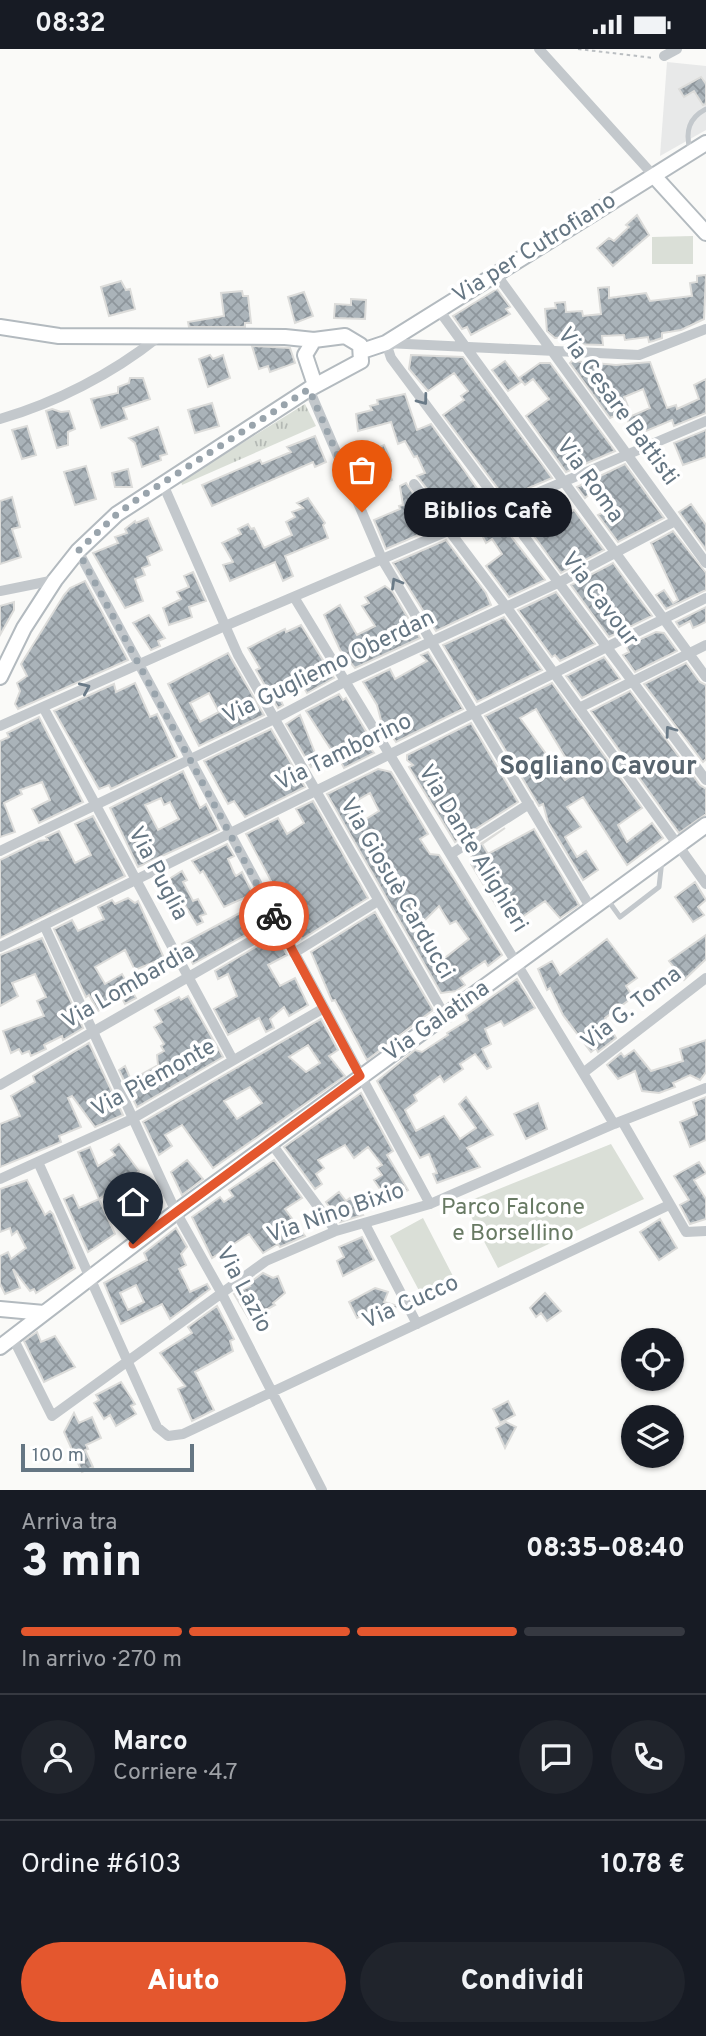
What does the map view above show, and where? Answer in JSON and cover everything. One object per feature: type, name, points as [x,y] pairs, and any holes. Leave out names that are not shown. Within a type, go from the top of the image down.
[{"type":"street","points":[[539,49],[706,233]]},
{"type":"street","points":[[664,56],[677,49]]},
{"type":"street","name":"Via per Cutrofiano","points":[[362,351],[386,343],[706,143]]},
{"type":"street","name":"Via Cesare Battisti","points":[[496,274],[706,563]]},
{"type":"street","name":"Via Roma","points":[[438,309],[706,677]]},
{"type":"street","points":[[0,327],[59,336],[285,337],[314,340],[345,336],[352,338],[362,351],[361,361],[312,387],[162,482],[117,514],[78,551],[55,580],[24,628],[0,677]]},
{"type":"street","points":[[386,343],[551,353],[639,355],[706,329]]},
{"type":"street","points":[[0,419],[25,412],[126,363],[157,338]]},
{"type":"street","points":[[314,340],[305,355],[312,387],[383,561],[592,910]]},
{"type":"street","name":"Via Cavour","points":[[386,343],[391,358],[706,780]]},
{"type":"street","points":[[0,726],[225,626],[383,561],[706,421]]},
{"type":"street","name":"Via Giosuè Carducci","points":[[162,482],[225,626],[274,719],[445,1016]]},
{"type":"street","points":[[414,484],[505,605],[706,884]]},
{"type":"street","name":"Via Gugliemo Oberdan","points":[[0,851],[274,719],[346,681],[505,605],[560,582],[676,521]]},
{"type":"street","points":[[78,551],[430,1204]]},
{"type":"street","points":[[0,591],[55,580]]},
{"type":"street","name":"Via Dante Alighieri","points":[[294,597],[583,1073],[618,1123],[686,1232],[706,1231]]},
{"type":"street","name":"Via Tamborino","points":[[0,947],[706,598]]},
{"type":"street","points":[[579,708],[706,645]]},
{"type":"street","name":"Via Puglia","points":[[43,707],[233,1060]]},
{"type":"street","points":[[451,854],[529,804]]},
{"type":"street","name":"Via Galatina","points":[[0,1346],[360,1076],[518,965],[706,825]]},
{"type":"street","points":[[294,953],[378,901]]},
{"type":"street","name":"Via Lazio","points":[[44,925],[176,1212],[221,1292],[323,1490]]},
{"type":"street","name":"Via Lombardia","points":[[0,1085],[279,925]]},
{"type":"street","name":"Via G. Toma","points":[[583,1073],[706,978]]},
{"type":"street","name":"Via Piemonte","points":[[0,1179],[132,1119],[324,1008]]},
{"type":"street","name":"Via Nino Bixio","points":[[13,1338],[52,1416],[266,1261],[336,1231],[430,1204],[618,1123],[706,1089]]},
{"type":"street","points":[[271,1143],[336,1231]]},
{"type":"street","points":[[38,1162],[129,1360]]},
{"type":"street","name":"Via Cucco","points":[[129,1360],[157,1427],[169,1436],[183,1434],[272,1389],[669,1205]]},
{"type":"street","points":[[365,1224],[416,1324]]},
{"type":"street","points":[[0,1308],[44,1313]]},
{"type":"lane","points":[[690,153],[688,127],[694,115],[706,109]]},
{"type":"lane","points":[[607,899],[620,917],[650,895],[659,887],[662,857]]},
{"type":"path","points":[[578,49],[616,55],[664,56]]},
{"type":"shaded area","points":[[667,62],[706,66],[706,130],[660,156]]},
{"type":"green space","points":[[693,236],[693,264],[652,264],[652,237]]},
{"type":"green space","points":[[305,404],[316,426],[182,485],[181,481]]},
{"type":"green space","name":"Parco Falcone e Borsellino","points":[[611,1144],[644,1199],[498,1268],[464,1203]]},
{"type":"green space","points":[[423,1218],[455,1280],[423,1298],[390,1236]]},
{"type":"building","points":[[701,77],[706,84],[706,104],[703,105],[694,91],[684,97],[679,89]]},
{"type":"building","points":[[637,215],[649,235],[613,266],[597,248],[609,238],[614,241]]},
{"type":"building","points":[[706,275],[704,319],[681,330],[662,333],[662,338],[649,342],[648,337],[625,340],[624,335],[602,336],[603,345],[569,344],[568,337],[555,338],[547,331],[545,309],[556,308],[555,303],[565,302],[566,312],[582,311],[583,316],[601,314],[598,288],[609,287],[609,298],[646,293],[650,301],[692,296],[690,283],[697,282],[697,276]]},
{"type":"building","points":[[121,281],[126,290],[130,289],[135,309],[109,316],[101,287]]},
{"type":"building","points":[[497,289],[510,307],[506,309],[510,314],[471,335],[467,327],[462,329],[453,316]]},
{"type":"building","points":[[242,291],[243,296],[248,296],[251,323],[245,323],[245,327],[189,327],[188,322],[224,316],[221,293]]},
{"type":"building","points":[[304,292],[313,316],[295,323],[288,297]]},
{"type":"building","points":[[351,299],[366,300],[365,319],[334,318],[335,304],[351,305]]},
{"type":"building","points":[[252,346],[290,348],[295,363],[270,372],[268,366],[259,369]]},
{"type":"building","points":[[210,355],[213,359],[223,355],[230,378],[208,387],[199,359]]},
{"type":"building","points":[[411,355],[463,357],[552,478],[505,498],[443,415],[464,400],[461,396],[468,391],[454,373],[428,391],[409,369]]},
{"type":"building","points":[[505,361],[521,382],[508,391],[492,370]]},
{"type":"building","points":[[650,362],[667,408],[676,405],[677,409],[699,399],[694,385],[706,379],[706,413],[674,426],[672,420],[634,436],[627,418],[650,408],[643,389],[624,397],[629,409],[610,418],[570,363],[616,365]]},
{"type":"building","points":[[540,363],[550,363],[615,451],[566,472],[526,416],[549,399],[533,379],[525,385],[519,378]]},
{"type":"building","points":[[130,378],[143,378],[150,399],[123,408],[127,419],[101,428],[91,399],[118,393],[118,387],[129,383]]},
{"type":"building","points":[[405,394],[417,430],[431,424],[489,505],[452,521],[417,476],[425,473],[417,456],[414,457],[405,441],[398,444],[391,422],[358,431],[356,414],[372,410],[370,406],[378,404],[377,400]]},
{"type":"building","points":[[212,403],[219,426],[195,433],[188,410]]},
{"type":"building","points":[[46,411],[69,411],[75,429],[68,432],[68,445],[57,448]]},
{"type":"building","points":[[27,426],[36,455],[22,459],[12,430]]},
{"type":"building","points":[[158,427],[167,454],[160,456],[161,460],[142,467],[135,443],[129,438]]},
{"type":"building","points":[[706,430],[706,457],[683,465],[674,443]]},
{"type":"building","points":[[315,436],[326,462],[315,467],[313,462],[212,506],[202,485],[260,460],[262,464],[291,452],[287,447]]},
{"type":"building","points":[[384,445],[391,461],[385,464],[392,480],[371,488],[356,463],[373,456],[371,451]]},
{"type":"building","points":[[625,464],[664,518],[618,542],[598,515],[604,512],[591,493],[585,498],[577,487]]},
{"type":"building","points":[[86,466],[96,499],[75,505],[64,472]]},
{"type":"building","points":[[128,469],[132,487],[115,487],[112,473]]},
{"type":"building","points":[[406,483],[437,527],[386,549],[374,520],[400,509],[399,506],[403,505],[400,486]]},
{"type":"building","points":[[12,497],[20,527],[12,529],[21,557],[0,564],[0,501]]},
{"type":"building","points":[[308,498],[325,523],[323,525],[328,538],[285,556],[293,576],[283,581],[275,562],[230,581],[223,565],[233,562],[222,543],[241,534],[238,529],[248,524],[251,529],[254,528],[264,548],[292,535],[286,522],[295,517],[292,512],[303,508],[297,503]]},
{"type":"building","points":[[691,504],[706,525],[706,550],[679,512]]},
{"type":"building","points":[[574,510],[604,550],[561,573],[526,525],[541,518],[546,522]]},
{"type":"building","points":[[148,518],[162,550],[147,557],[150,565],[142,568],[145,575],[135,579],[143,601],[125,608],[93,553],[118,543],[115,537],[127,533],[125,529],[135,521],[136,523]]},
{"type":"building","points":[[490,522],[493,525],[500,522],[545,580],[509,597],[486,566],[502,554],[492,539],[486,543],[478,527]]},
{"type":"building","points":[[673,531],[706,573],[706,590],[666,609],[656,595],[664,590],[673,603],[678,600],[651,543]]},
{"type":"building","points":[[446,540],[486,593],[491,605],[436,631],[393,563]]},
{"type":"building","points":[[613,563],[652,616],[609,637],[571,585]]},
{"type":"building","points":[[193,572],[206,601],[189,607],[192,617],[169,625],[163,608],[181,599],[177,592],[189,587],[184,576]]},
{"type":"building","points":[[85,581],[128,660],[18,709],[15,704],[20,691],[17,683],[27,676],[21,664],[64,595],[70,588]]},
{"type":"building","points":[[385,586],[392,591],[420,638],[355,668],[340,650],[324,615],[340,605],[357,635],[375,626],[362,606],[369,603],[365,597]]},
{"type":"building","points":[[556,592],[595,644],[560,661],[555,655],[552,657],[518,610]]},
{"type":"building","points":[[14,602],[14,610],[0,635],[0,606]]},
{"type":"building","points":[[706,607],[706,622],[693,628],[690,621],[679,627],[676,622]]},
{"type":"building","points":[[149,615],[165,638],[158,641],[160,646],[151,650],[133,623]]},
{"type":"building","points":[[504,617],[542,670],[477,702],[443,645]]},
{"type":"building","points":[[301,625],[334,678],[307,693],[304,688],[299,690],[295,683],[276,691],[283,705],[278,708],[256,670],[260,668],[248,648],[285,629],[286,632]]},
{"type":"building","points":[[656,632],[664,633],[677,651],[635,672],[623,655],[629,652],[626,646]]},
{"type":"building","points":[[428,652],[463,709],[396,742],[381,720],[377,705],[363,682],[390,669],[395,679],[427,661],[421,655]]},
{"type":"building","points":[[228,653],[264,715],[199,746],[168,684]],"holes":[[[209,693],[219,712],[200,722],[190,703]]]},
{"type":"building","points":[[604,657],[620,679],[582,698],[566,676]]},
{"type":"building","points":[[686,663],[700,682],[706,685],[706,759],[703,762],[644,684]]},
{"type":"building","points":[[135,683],[150,717],[157,714],[177,757],[111,789],[109,785],[99,789],[54,711],[114,684],[116,692]]},
{"type":"building","points":[[552,683],[642,808],[618,825],[627,842],[652,823],[663,838],[627,865],[583,797],[567,807],[581,827],[565,837],[577,857],[586,851],[598,870],[583,880],[548,822],[543,804],[539,806],[485,716]],"holes":[[[536,709],[575,773],[565,780],[520,718]]]},
{"type":"building","points":[[630,691],[700,785],[706,789],[706,814],[679,833],[591,711]]},
{"type":"building","points":[[339,694],[343,700],[346,698],[370,738],[365,741],[374,753],[344,768],[335,750],[332,751],[306,711]]},
{"type":"building","points":[[300,715],[319,763],[311,767],[286,724]]},
{"type":"building","points":[[39,717],[83,802],[39,823],[32,809],[50,800],[42,782],[20,790],[22,794],[4,803],[15,832],[0,837],[0,741],[9,737],[7,733]]},
{"type":"building","points":[[471,723],[518,802],[455,842],[409,767],[413,765],[407,760],[407,755]]},
{"type":"building","points":[[271,729],[305,787],[245,817],[234,801],[228,804],[204,761]]},
{"type":"building","points":[[378,769],[391,772],[428,834],[420,839],[430,854],[439,855],[502,955],[488,966],[485,961],[460,978],[465,985],[456,991],[441,993],[327,794]],"holes":[[[370,793],[379,811],[358,824],[346,807]],[[439,906],[450,924],[456,921],[469,939],[446,957],[442,957],[426,940],[431,937],[422,923]]]},
{"type":"building","points":[[183,771],[200,808],[206,804],[219,830],[138,867],[110,808]],"holes":[[[161,798],[164,805],[170,802],[179,819],[158,830],[145,805]]]},
{"type":"building","points":[[313,801],[368,898],[302,939],[246,834],[278,818],[287,834],[304,823],[296,809]]},
{"type":"building","points":[[93,816],[125,876],[0,938],[0,860],[39,841],[48,840],[46,837],[59,831],[75,863],[91,855],[75,824]]},
{"type":"building","points":[[505,828],[482,844],[488,854],[534,829],[579,905],[560,918],[545,901],[522,917],[509,896],[496,905],[471,864],[473,858],[468,852]]},
{"type":"building","points":[[227,844],[234,856],[228,859],[234,873],[236,876],[242,872],[267,923],[193,964],[182,944],[251,907],[246,897],[224,907],[203,871],[200,873],[192,861]]},
{"type":"building","points":[[182,871],[187,880],[183,882],[193,901],[198,899],[206,914],[200,916],[203,922],[197,925],[169,879]]},
{"type":"building","points":[[695,882],[706,900],[698,907],[704,915],[693,922],[675,897]]},
{"type":"building","points":[[128,898],[135,903],[138,901],[164,958],[135,970],[125,950],[95,967],[105,984],[122,974],[136,998],[125,1004],[122,998],[98,1011],[89,995],[86,997],[54,929],[72,920],[78,931],[104,919],[98,907],[112,900],[115,904]]},
{"type":"building","points":[[375,912],[433,1010],[367,1060],[335,1000],[332,1001],[311,952]]},
{"type":"building","points":[[706,935],[706,959],[684,980],[669,961]]},
{"type":"building","points":[[42,938],[83,1028],[63,1040],[62,1036],[44,1045],[46,1049],[31,1056],[29,1051],[22,1054],[19,1049],[11,1053],[3,1031],[44,1016],[37,1001],[46,997],[35,974],[12,983],[18,996],[0,1006],[0,955]]},
{"type":"building","points":[[271,938],[275,945],[280,942],[287,955],[268,965],[280,986],[295,978],[308,1005],[289,1016],[284,1007],[270,1019],[274,1028],[266,1032],[259,1018],[228,1035],[214,1009],[237,996],[228,974],[218,979],[215,971]]},
{"type":"building","points":[[607,939],[637,978],[626,986],[633,997],[605,1018],[616,1038],[598,1052],[596,1048],[591,1052],[563,1015],[550,988],[547,990],[538,969],[552,961],[560,975]]},
{"type":"building","points":[[517,979],[535,1008],[504,1026],[501,1021],[485,1029],[491,1044],[482,1049],[491,1067],[487,1069],[475,1054],[460,1064],[463,1069],[444,1082],[440,1076],[414,1095],[417,1101],[405,1110],[416,1131],[444,1116],[460,1139],[476,1128],[459,1104],[466,1097],[493,1135],[467,1148],[480,1167],[437,1183],[433,1174],[437,1173],[429,1154],[420,1158],[377,1081],[415,1050],[422,1052],[448,1035],[447,1033],[468,1020],[466,1015]]},
{"type":"building","points":[[188,996],[223,1057],[137,1107],[119,1070],[125,1066],[131,1080],[158,1065],[157,1055],[164,1051],[161,1046],[164,1044],[154,1027],[162,1022],[155,1010],[179,997],[181,1000]]},
{"type":"building","points":[[321,1019],[338,1050],[329,1056],[345,1076],[213,1168],[182,1125],[165,1135],[172,1146],[159,1155],[143,1122]],"holes":[[[308,1045],[320,1063],[306,1072],[289,1057]],[[250,1087],[262,1103],[237,1119],[224,1101]]]},
{"type":"building","points":[[706,1040],[706,1072],[700,1080],[690,1075],[673,1083],[675,1087],[659,1093],[642,1091],[635,1071],[618,1079],[607,1065],[621,1053],[624,1057],[634,1050],[651,1071],[683,1061],[680,1049]]},
{"type":"building","points":[[89,1043],[123,1115],[95,1127],[72,1096],[68,1098],[81,1127],[59,1136],[61,1142],[0,1167],[0,1124],[20,1116],[11,1096],[35,1082],[33,1076]]},
{"type":"building","points":[[361,1093],[393,1151],[387,1155],[408,1190],[388,1201],[374,1180],[382,1175],[377,1168],[382,1165],[368,1147],[354,1158],[345,1145],[318,1160],[324,1168],[316,1174],[322,1184],[315,1189],[284,1147]]},
{"type":"building","points":[[706,1097],[706,1140],[690,1147],[680,1122],[697,1115],[693,1102]]},
{"type":"building","points":[[538,1103],[547,1129],[526,1139],[514,1114]]},
{"type":"building","points":[[119,1144],[139,1171],[99,1199],[78,1152],[90,1147],[98,1166],[115,1155],[111,1150]]},
{"type":"building","points":[[187,1160],[203,1179],[182,1195],[171,1172]]},
{"type":"building","points":[[274,1160],[302,1198],[285,1209],[305,1236],[280,1247],[278,1244],[263,1253],[249,1234],[212,1258],[192,1217],[220,1197],[224,1202],[233,1196],[229,1190]]},
{"type":"building","points":[[699,1162],[706,1173],[694,1180],[706,1199],[706,1219],[690,1224],[680,1205],[689,1200],[674,1176]]},
{"type":"building","points":[[27,1180],[45,1215],[50,1211],[53,1214],[75,1268],[36,1293],[34,1289],[30,1291],[13,1269],[20,1288],[5,1294],[0,1284],[0,1256],[8,1252],[11,1259],[26,1248],[17,1231],[12,1235],[10,1228],[0,1232],[0,1189]]},
{"type":"building","points":[[339,1192],[346,1201],[350,1198],[363,1215],[340,1222],[326,1202]]},
{"type":"building","points":[[73,1195],[79,1208],[99,1199],[115,1234],[88,1252],[64,1199]]},
{"type":"building","points":[[660,1219],[677,1248],[659,1260],[640,1232]]},
{"type":"building","points":[[176,1228],[187,1247],[181,1254],[186,1265],[179,1269],[190,1292],[207,1284],[210,1289],[170,1319],[162,1304],[121,1324],[104,1283],[147,1260],[144,1253]],"holes":[[[136,1285],[144,1302],[128,1310],[120,1293]]]},
{"type":"building","points":[[362,1237],[374,1260],[343,1276],[337,1261],[344,1257],[339,1247]]},
{"type":"building","points":[[263,1273],[273,1278],[278,1276],[285,1293],[273,1303],[275,1305],[249,1319],[234,1294],[250,1286],[248,1284]]},
{"type":"building","points":[[375,1288],[388,1292],[384,1302],[398,1306],[372,1321],[365,1314],[357,1318],[349,1302]]},
{"type":"building","points":[[545,1293],[561,1311],[547,1321],[541,1313],[536,1317],[530,1308]]},
{"type":"building","points":[[217,1306],[234,1339],[230,1341],[233,1351],[195,1372],[214,1410],[192,1421],[178,1389],[185,1386],[160,1353],[192,1333],[188,1327]]},
{"type":"building","points":[[37,1332],[41,1342],[55,1336],[75,1367],[44,1382],[24,1341]]},
{"type":"building","points":[[121,1382],[135,1404],[131,1406],[136,1414],[116,1426],[110,1415],[104,1419],[94,1403],[99,1400],[96,1395]]},
{"type":"building","points":[[508,1401],[515,1415],[500,1423],[493,1409]]},
{"type":"building","points":[[74,1413],[79,1423],[92,1417],[101,1438],[86,1445],[88,1449],[85,1450],[93,1467],[82,1472],[64,1432]]},
{"type":"building","points":[[506,1422],[516,1427],[505,1448],[496,1428]]},
{"type":"way so far","points":[[274,916],[78,551],[117,514],[139,498],[309,389],[362,512]]},
{"type":"place","name":"Biblios Cafè","points":[[362,512]]},
{"type":"district","name":"Sogliano Cavour","points":[[598,767]]},
{"type":"route","points":[[133,1244],[360,1076],[274,916]]}]
